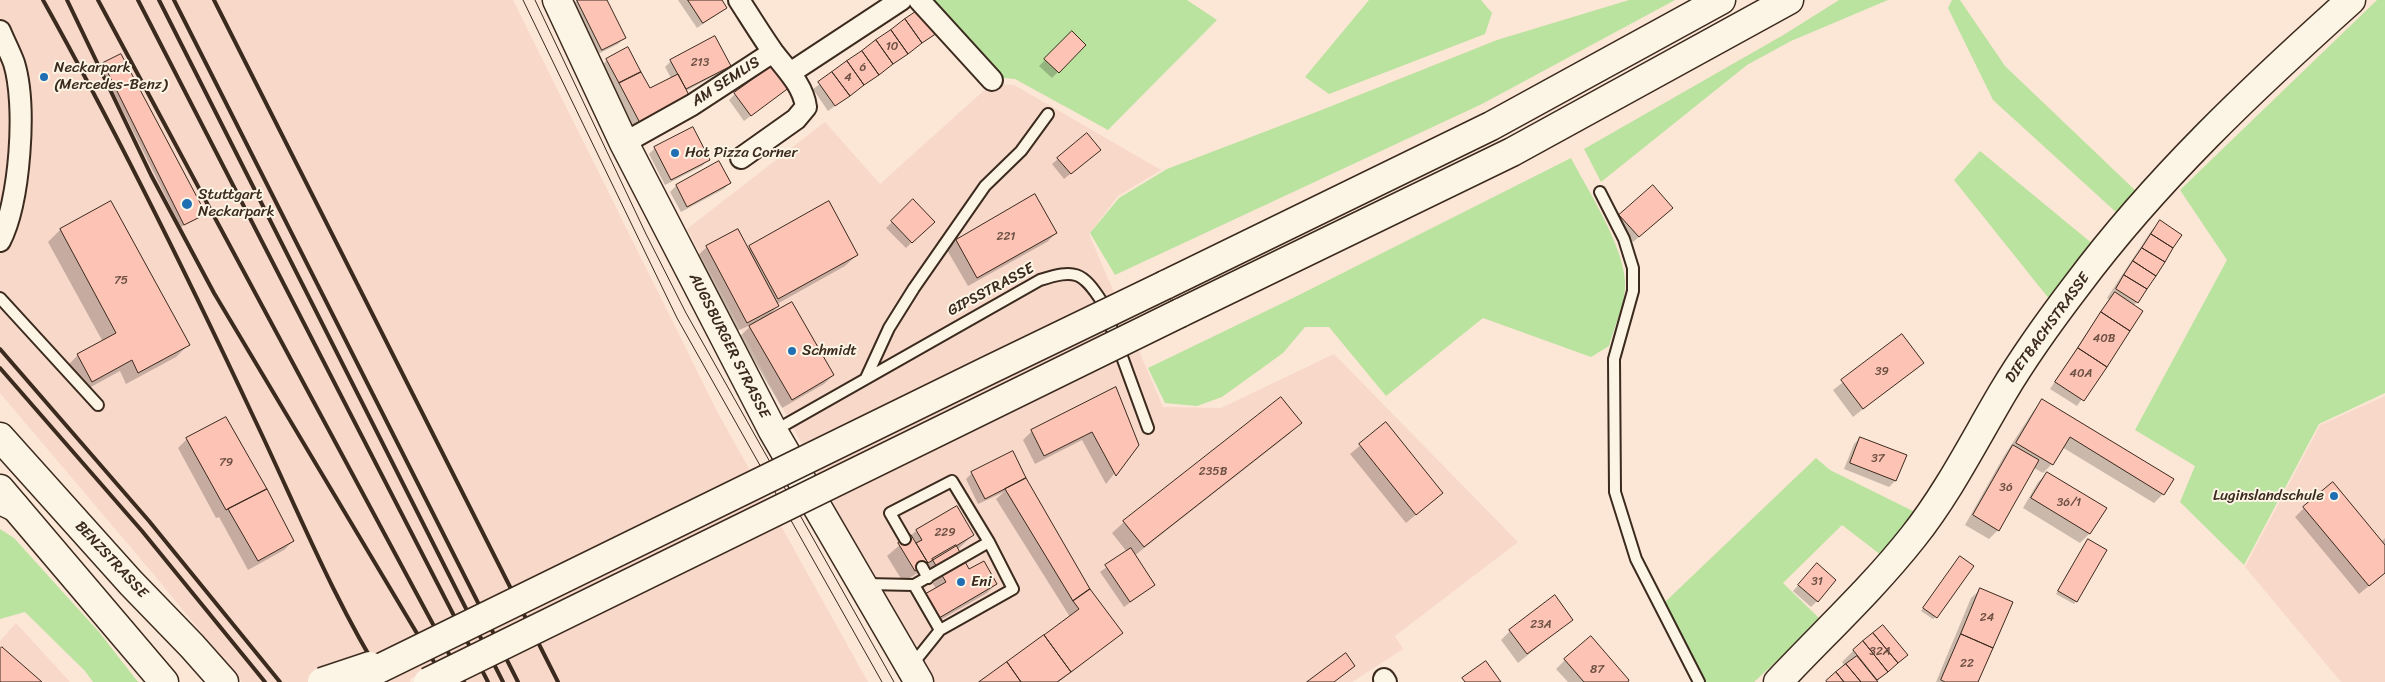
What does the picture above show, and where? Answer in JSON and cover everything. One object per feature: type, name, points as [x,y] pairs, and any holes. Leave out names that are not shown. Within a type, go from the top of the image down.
[{"type":"main road","name":"AUGSBURGER STRASSE","points":[[557,0],[624,142],[773,431],[915,674]]},
{"type":"main road","points":[[352,682],[987,370],[1165,286],[1491,126],[1721,0]]},
{"type":"main road","points":[[428,682],[1512,152],[1789,0]]},
{"type":"main road","name":"DIETBACHSTRASSE","points":[[1778,682],[1877,578],[1914,536],[1957,471],[2021,365],[2078,284],[2145,203],[2186,157],[2262,80],[2351,0]]},
{"type":"main road","name":"BENZSTRASSE","points":[[0,438],[131,584],[192,646],[224,682]]},
{"type":"main road","points":[[5,499],[164,682]]},
{"type":"main road","points":[[322,682],[414,652]]},
{"type":"main road","points":[[442,682],[482,656]]},
{"type":"street","name":"AM SEMLIS","points":[[624,142],[692,105],[773,52],[739,0]]},
{"type":"street","points":[[790,73],[901,0]]},
{"type":"street","points":[[919,0],[992,80]]},
{"type":"street","points":[[0,31],[14,63],[20,109],[16,181],[4,233],[0,241]]},
{"type":"street","points":[[741,158],[796,118],[806,107],[804,96],[790,73],[773,52]]},
{"type":"lane","points":[[866,378],[889,328],[920,280],[985,186],[1021,151],[1048,114]]},
{"type":"lane","points":[[1600,192],[1624,239],[1633,268],[1632,291],[1614,359],[1615,492],[1636,560],[1699,682]]},
{"type":"lane","name":"GIPSSTRASSE","points":[[773,431],[1040,280],[1061,273],[1075,273],[1091,286],[1102,302],[1148,428]]},
{"type":"lane","points":[[0,298],[98,405]]},
{"type":"lane","points":[[905,539],[890,514],[952,481],[989,542],[1013,589],[940,630],[915,674]]},
{"type":"lane","points":[[862,584],[914,585],[989,542]]},
{"type":"lane","points":[[922,567],[928,578]]},
{"type":"lane","points":[[914,585],[940,630]]},
{"type":"shaded area","points":[[0,0],[513,0],[719,415],[868,682],[419,682],[415,677],[411,678],[410,682],[242,682],[0,393]]},
{"type":"shaded area","points":[[991,84],[1014,85],[1161,170],[1118,196],[1089,234],[1163,407],[1221,408],[1334,354],[1518,542],[1395,636],[1403,649],[1352,682],[929,682],[687,229],[825,122],[880,184]]},
{"type":"shaded area","name":"Luginslandschule","points":[[2385,396],[2385,682],[2341,682],[2245,567],[2320,425]]},
{"type":"shaded area","points":[[16,623],[70,682],[0,682],[0,641]]},
{"type":"green space","points":[[926,0],[1187,0],[1217,20],[1108,130],[1015,79],[991,77]]},
{"type":"green space","points":[[1369,0],[1481,0],[1492,13],[1485,34],[1329,94],[1305,77]]},
{"type":"green space","points":[[1629,0],[1675,0],[1482,104],[1115,275],[1090,233],[1119,198],[1167,169],[1497,40]]},
{"type":"green space","points":[[1839,0],[1888,0],[1791,41],[1747,65],[1601,182],[1584,149],[1785,34]]},
{"type":"green space","points":[[1952,0],[1960,0],[2005,66],[2137,192],[2118,214],[1993,100],[1948,8]]},
{"type":"green space","points":[[2377,0],[2385,0],[2385,393],[2319,424],[2244,565],[2180,502],[2195,466],[2135,430],[2227,260],[2180,190]]},
{"type":"green space","points":[[1980,151],[2094,245],[2050,300],[1954,180]]},
{"type":"green space","points":[[1571,158],[1606,222],[1621,258],[1625,275],[1624,297],[1609,346],[1591,357],[1483,318],[1386,396],[1329,327],[1305,327],[1283,353],[1222,397],[1197,406],[1165,403],[1148,368],[1293,298]]},
{"type":"green space","points":[[1816,458],[1830,470],[1917,513],[1881,555],[1842,525],[1783,583],[1821,620],[1754,682],[1705,682],[1665,602]]},
{"type":"green space","points":[[0,529],[14,538],[99,632],[138,682],[93,682],[85,671],[25,612],[0,619]]},
{"type":"building","points":[[577,0],[607,0],[626,38],[602,50]]},
{"type":"building","points":[[688,0],[722,0],[727,8],[703,23]]},
{"type":"building","points":[[920,9],[937,33],[922,43],[905,19]]},
{"type":"building","points":[[905,19],[922,43],[908,54],[891,30]]},
{"type":"building","points":[[891,30],[908,54],[893,64],[876,40]]},
{"type":"building","points":[[1072,31],[1086,45],[1059,73],[1044,59]]},
{"type":"building","points":[[715,36],[731,66],[686,89],[670,60]]},
{"type":"building","points":[[876,40],[893,64],[879,75],[862,51]]},
{"type":"building","points":[[628,47],[641,72],[619,83],[606,59]]},
{"type":"building","points":[[862,51],[879,75],[864,85],[847,61]]},
{"type":"building","points":[[121,54],[206,214],[184,225],[103,63]]},
{"type":"building","points":[[847,61],[864,85],[850,96],[832,72]]},
{"type":"building","points":[[774,64],[790,87],[751,116],[734,93]]},
{"type":"building","points":[[641,72],[650,88],[678,74],[690,97],[640,123],[619,83]]},
{"type":"building","points":[[832,72],[850,96],[835,106],[818,82]]},
{"type":"building","points":[[693,127],[710,160],[671,180],[654,147]]},
{"type":"building","points":[[1087,133],[1101,150],[1071,174],[1057,158]]},
{"type":"building","points":[[719,161],[731,183],[687,207],[676,185]]},
{"type":"building","points":[[1653,185],[1673,208],[1639,237],[1619,215]]},
{"type":"building","points":[[1035,194],[1057,233],[977,278],[956,240]]},
{"type":"building","points":[[913,199],[935,222],[912,243],[891,221]]},
{"type":"building","points":[[111,201],[190,345],[138,373],[132,360],[92,382],[77,354],[116,333],[60,229]]},
{"type":"building","points":[[829,201],[858,255],[778,299],[749,246]]},
{"type":"building","points":[[2160,220],[2182,235],[2173,248],[2151,234]]},
{"type":"building","points":[[738,229],[779,306],[747,323],[706,246]]},
{"type":"building","points":[[2151,234],[2173,248],[2165,262],[2142,248]]},
{"type":"building","points":[[2142,248],[2165,262],[2156,276],[2133,261]]},
{"type":"building","points":[[2133,261],[2156,276],[2147,289],[2124,275]]},
{"type":"building","points":[[2124,275],[2147,289],[2138,303],[2116,289]]},
{"type":"building","points":[[2115,292],[2143,311],[2130,331],[2101,312]]},
{"type":"building","name":"Schmidt","points":[[792,302],[834,375],[792,400],[749,326]]},
{"type":"building","points":[[2101,312],[2130,331],[2107,367],[2078,348]]},
{"type":"building","points":[[1902,334],[1924,363],[1863,409],[1841,380]]},
{"type":"building","points":[[2078,348],[2107,367],[2084,401],[2055,382]]},
{"type":"building","points":[[1116,387],[1139,445],[1116,476],[1092,432],[1044,456],[1031,430]]},
{"type":"building","points":[[1281,397],[1302,423],[1144,547],[1123,521]]},
{"type":"building","points":[[2042,399],[2174,479],[2164,495],[2070,437],[2053,465],[2016,443]]},
{"type":"building","points":[[226,417],[267,489],[226,510],[186,438]]},
{"type":"building","points":[[1386,422],[1443,493],[1416,515],[1359,444]]},
{"type":"building","points":[[1860,437],[1907,455],[1896,481],[1850,463]]},
{"type":"building","points":[[2013,445],[2039,460],[1999,531],[1973,515]]},
{"type":"building","points":[[1013,451],[1026,478],[985,499],[971,472]]},
{"type":"building","points":[[2047,472],[2107,508],[2090,534],[2031,498]]},
{"type":"building","points":[[1026,478],[1090,589],[1073,601],[1005,489]]},
{"type":"building","points":[[2333,482],[2385,545],[2385,573],[2369,586],[2303,507]]},
{"type":"building","points":[[267,489],[294,541],[258,561],[228,509]]},
{"type":"building","points":[[957,506],[974,535],[928,563],[916,543],[922,540],[916,530]]},
{"type":"building","points":[[911,535],[928,563],[915,571],[898,543]]},
{"type":"building","points":[[2088,539],[2107,550],[2077,602],[2058,591]]},
{"type":"building","points":[[956,545],[969,569],[984,561],[997,584],[939,618],[925,594],[946,582],[932,559]]},
{"type":"building","points":[[1131,548],[1155,585],[1130,602],[1105,565]]},
{"type":"building","points":[[1960,556],[1974,566],[1937,618],[1923,608]]},
{"type":"building","points":[[1817,563],[1836,580],[1818,602],[1798,585]]},
{"type":"building","points":[[1980,588],[2013,602],[1993,648],[1961,634]]},
{"type":"building","points":[[1090,589],[1123,633],[1071,672],[1044,635],[1079,609],[1073,601]]},
{"type":"building","points":[[1555,595],[1573,620],[1527,654],[1509,630]]},
{"type":"building","points":[[1883,625],[1908,655],[1898,663],[1873,633]]},
{"type":"building","points":[[1873,633],[1898,663],[1888,672],[1863,641]]},
{"type":"building","points":[[1961,634],[1993,648],[1978,682],[1945,682],[1941,680]]},
{"type":"building","points":[[1044,635],[1071,672],[1057,682],[1021,682],[1007,662]]},
{"type":"building","points":[[1591,636],[1629,680],[1628,682],[1584,682],[1564,659]]},
{"type":"building","points":[[1863,641],[1888,672],[1877,680],[1853,650]]},
{"type":"building","points":[[2,647],[42,682],[0,682],[0,649]]},
{"type":"building","points":[[1346,653],[1355,666],[1334,682],[1307,682]]},
{"type":"building","points":[[1857,656],[1878,682],[1861,682],[1846,664]]},
{"type":"building","points":[[1486,661],[1501,682],[1465,682],[1462,678]]},
{"type":"building","points":[[1007,662],[1021,682],[979,682]]},
{"type":"building","points":[[1846,664],[1861,682],[1844,682],[1836,672]]},
{"type":"building","points":[[1836,672],[1844,682],[1826,681]]},
{"type":"tram line","points":[[523,0],[677,318],[882,682]]},
{"type":"tram line","points":[[535,0],[646,234],[686,313],[894,682]]},
{"type":"railway","points":[[43,0],[99,103],[152,207],[348,618],[385,682]]},
{"type":"railway","points":[[67,0],[151,175],[214,293],[446,682]]},
{"type":"railway","points":[[98,0],[464,682]]},
{"type":"railway","points":[[138,0],[488,682]]},
{"type":"railway","points":[[159,0],[503,682]]},
{"type":"railway","points":[[174,0],[518,682]]},
{"type":"railway","points":[[214,0],[558,682]]},
{"type":"railway","points":[[0,349],[149,521],[280,682]]},
{"type":"railway","points":[[0,368],[142,531],[265,682]]},
{"type":"place","name":"Neckarpark (Mercedes-Benz)","points":[[44,77]]},
{"type":"place","name":"Hot Pizza Corner","points":[[675,153]]},
{"type":"place","name":"Stuttgart Neckarpark","points":[[187,204]]},
{"type":"place","name":"Schmidt","points":[[792,351]]},
{"type":"place","name":"Luginslandschule","points":[[2334,496]]},
{"type":"place","name":"Eni","points":[[961,582]]}]
